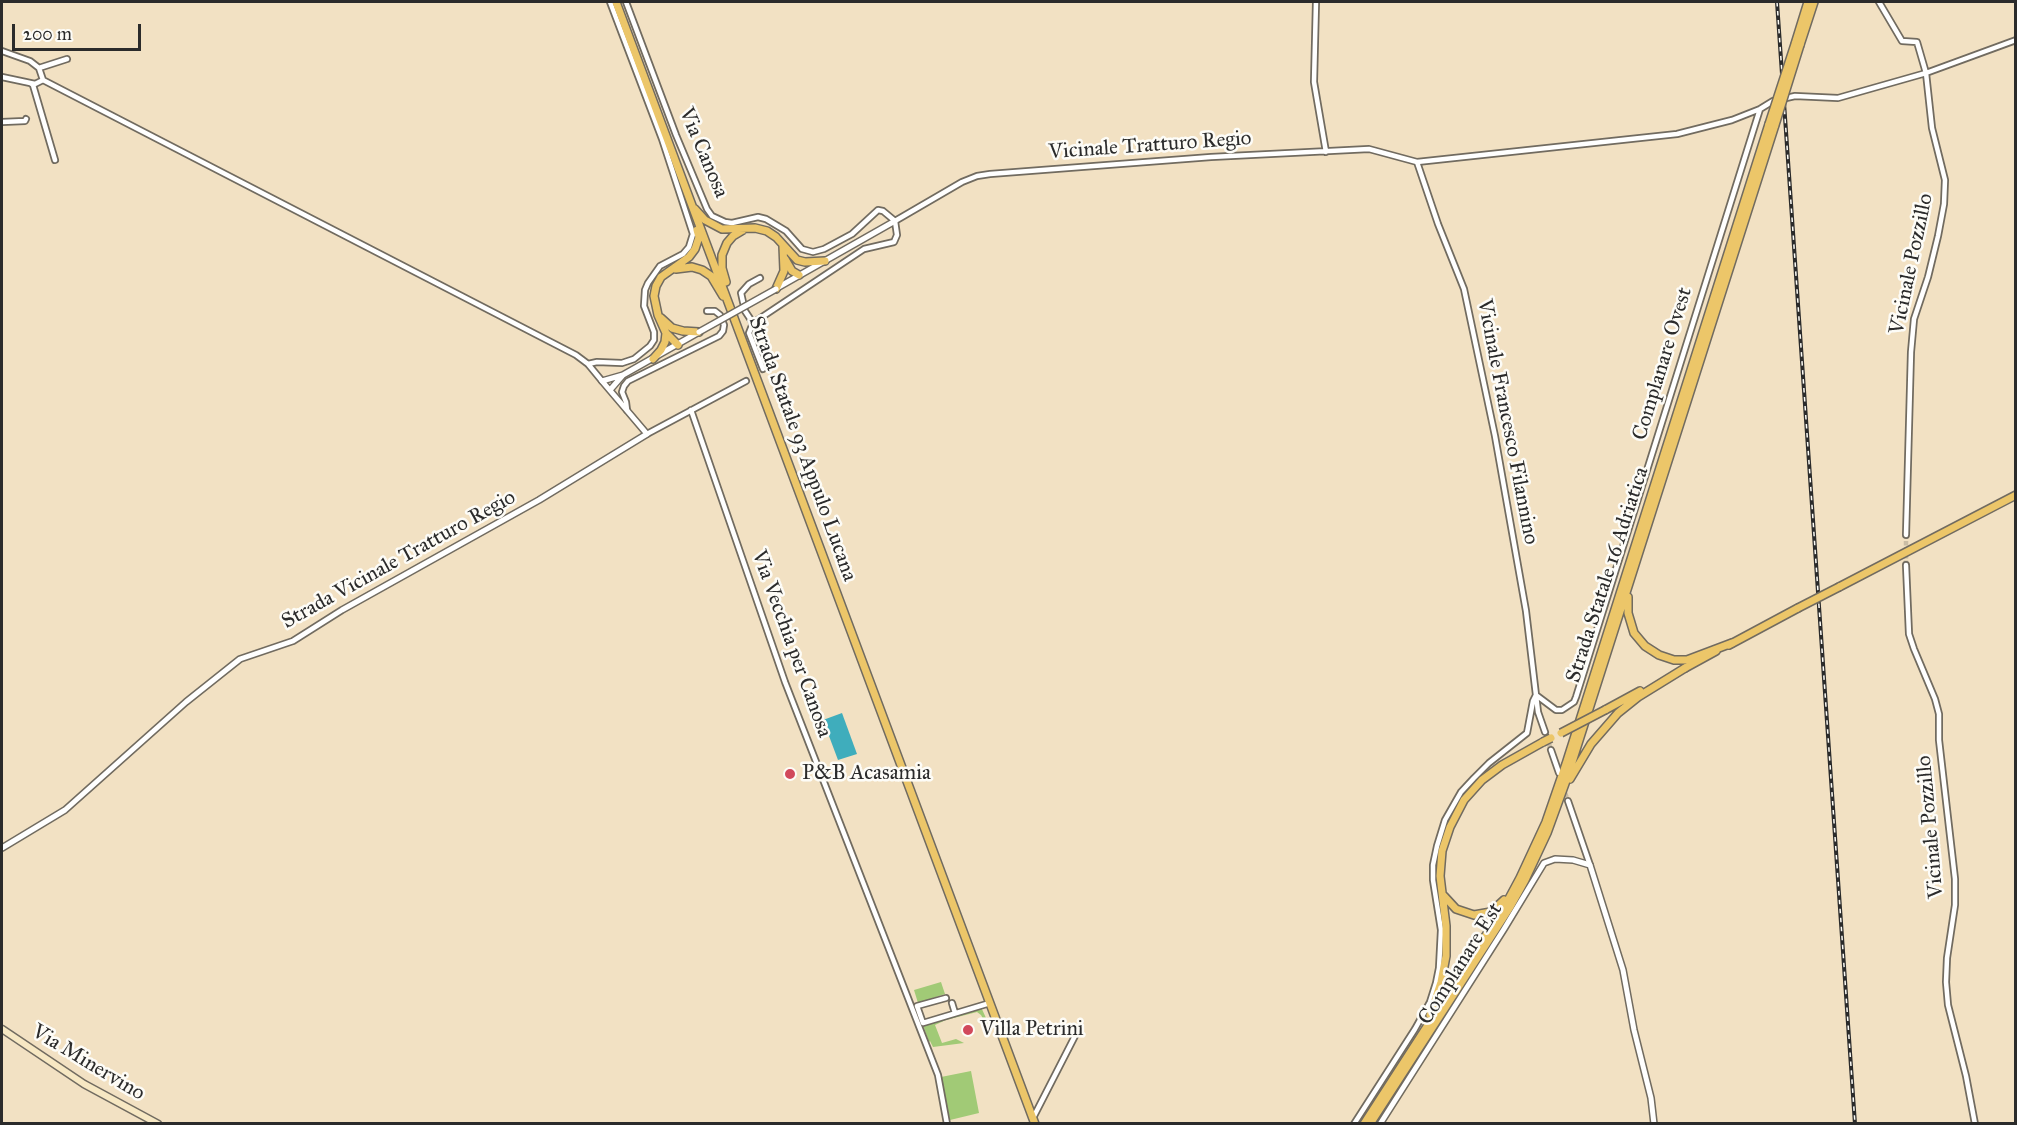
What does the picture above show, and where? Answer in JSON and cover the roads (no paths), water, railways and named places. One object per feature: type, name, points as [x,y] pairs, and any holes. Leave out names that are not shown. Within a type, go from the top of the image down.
[{"type":"main road","name":"Strada Statale 93 Appulo Lucana","points":[[616,2],[990,1003]]},
{"type":"main road","name":"Strada Statale 16 Adriatica","points":[[1371,1124],[1510,907],[1533,864],[1556,811],[1640,549],[1797,44],[1808,2]]},
{"type":"main road","name":"Strada Statale 16 Adriatica","points":[[1797,44],[1814,2]]},
{"type":"main road","name":"Strada Statale 16 Adriatica","points":[[1364,1124],[1494,922],[1532,853],[1560,783],[1772,124]]},
{"type":"main road","points":[[692,207],[714,226],[730,230],[755,228],[767,231],[783,246],[799,275]]},
{"type":"main road","points":[[678,345],[658,315],[654,296],[656,286],[662,277],[689,257],[695,249],[699,237],[692,207]]},
{"type":"main road","points":[[734,314],[722,268],[722,255],[727,243],[744,229]]},
{"type":"main road","points":[[788,257],[805,262],[825,261]]},
{"type":"main road","points":[[776,289],[788,257]]},
{"type":"main road","points":[[670,270],[692,267],[711,276],[734,314]]},
{"type":"main road","points":[[669,330],[699,332]]},
{"type":"main road","points":[[653,358],[661,350],[669,330]]},
{"type":"main road","points":[[1407,1057],[1432,1011],[1443,973],[1447,932],[1440,865],[1444,841],[1464,800],[1477,784],[1491,772],[1543,742],[1548,735],[1561,733],[2016,495]]},
{"type":"main road","points":[[1640,549],[1627,608],[1631,627],[1642,644],[1657,654],[1680,660],[1696,657],[1732,643]]},
{"type":"main road","points":[[1556,811],[1578,764],[1606,724],[1630,703],[1685,668]]},
{"type":"main road","points":[[1441,891],[1452,906],[1460,912],[1474,915],[1486,914],[1502,903],[1532,853]]},
{"type":"main road","points":[[990,1003],[1034,1122]]},
{"type":"main road","name":"Via Minervino","points":[[2,1029],[84,1084],[158,1124]]},
{"type":"street","name":"Via Canosa","points":[[588,364],[622,363],[646,351],[654,340],[654,332],[644,306],[645,290],[660,266],[683,254],[689,247],[693,234],[662,139],[610,2]]},
{"type":"street","name":"Via Canosa","points":[[626,2],[676,135],[706,209],[712,216],[732,223],[758,217],[766,219],[780,225],[802,249],[813,252],[824,249],[852,234],[878,210],[883,211],[895,221]]},
{"type":"street","points":[[1316,2],[1314,82],[1326,152]]},
{"type":"street","name":"Vicinale Pozzillo","points":[[1879,2],[1902,41],[1917,42],[1926,73],[1932,128],[1945,180],[1938,237],[1914,319],[1906,535]]},
{"type":"street","points":[[1417,162],[1677,134],[1732,120],[1760,110],[1773,101],[1795,96],[1838,98],[1926,73],[2016,40]]},
{"type":"street","points":[[2,51],[30,61],[39,68],[43,80],[576,355],[588,364],[646,434],[746,381]]},
{"type":"street","points":[[39,68],[67,59]]},
{"type":"street","points":[[2,77],[30,83],[40,83],[43,80]]},
{"type":"street","points":[[30,83],[33,85],[55,160]]},
{"type":"street","name":"Complanare Ovest","points":[[1536,696],[1556,710],[1567,707],[1576,697],[1760,110]]},
{"type":"street","points":[[2,122],[25,121],[26,119]]},
{"type":"street","name":"Vicinale Tratturo Regio","points":[[895,221],[962,182],[990,174],[1370,149],[1417,162]]},
{"type":"street","name":"Vicinale Francesco Filannino","points":[[1417,162],[1438,224],[1464,289],[1497,447],[1526,610],[1538,712],[1548,735]]},
{"type":"street","points":[[602,381],[623,375],[678,345],[895,221],[897,235],[894,242],[864,249],[753,323],[749,333],[763,369]]},
{"type":"street","points":[[753,323],[745,311],[741,293],[748,284],[760,278]]},
{"type":"street","points":[[627,410],[622,392],[628,381],[719,336],[724,326],[720,315],[707,311]]},
{"type":"street","points":[[610,390],[623,375]]},
{"type":"street","name":"Via Vecchia per Canosa","points":[[692,410],[785,681],[938,1075],[947,1124]]},
{"type":"street","name":"Strada Vicinale Tratturo Regio","points":[[2,848],[65,810],[186,702],[240,658],[292,641],[342,610],[539,500],[646,434]]},
{"type":"street","name":"Vicinale Pozzillo","points":[[1906,565],[1909,634],[1939,714],[1939,740],[1955,879],[1955,905],[1947,958],[1948,1005],[1966,1076],[1975,1124]]},
{"type":"street","points":[[1354,1124],[1415,1029],[1430,1002],[1436,983],[1441,930],[1433,880],[1433,865],[1445,820],[1461,792],[1474,778],[1527,733],[1536,696]]},
{"type":"street","points":[[1551,750],[1559,773]]},
{"type":"street","points":[[1568,801],[1623,970],[1654,1124]]},
{"type":"street","name":"Complanare Est","points":[[1380,1124],[1544,862],[1555,859],[1574,860],[1590,865]]},
{"type":"street","points":[[946,998],[917,1006],[923,1023],[990,1003]]},
{"type":"street","points":[[952,1003],[955,1013]]},
{"type":"street","points":[[1034,1122],[1075,1036]]},
{"type":"water","points":[[842,713],[857,754],[838,760],[823,720]]},
{"type":"tunnel","points":[[1906,535],[1906,565]]},
{"type":"tunnel","points":[[1545,732],[1551,750]]},
{"type":"tunnel","points":[[1563,787],[1568,801]]},
{"type":"railway","points":[[1777,2],[1855,1124]]},
{"type":"place","name":"P&B Acasamia","points":[[790,774]]},
{"type":"place","name":"Villa Petrini","points":[[968,1030]]}]
